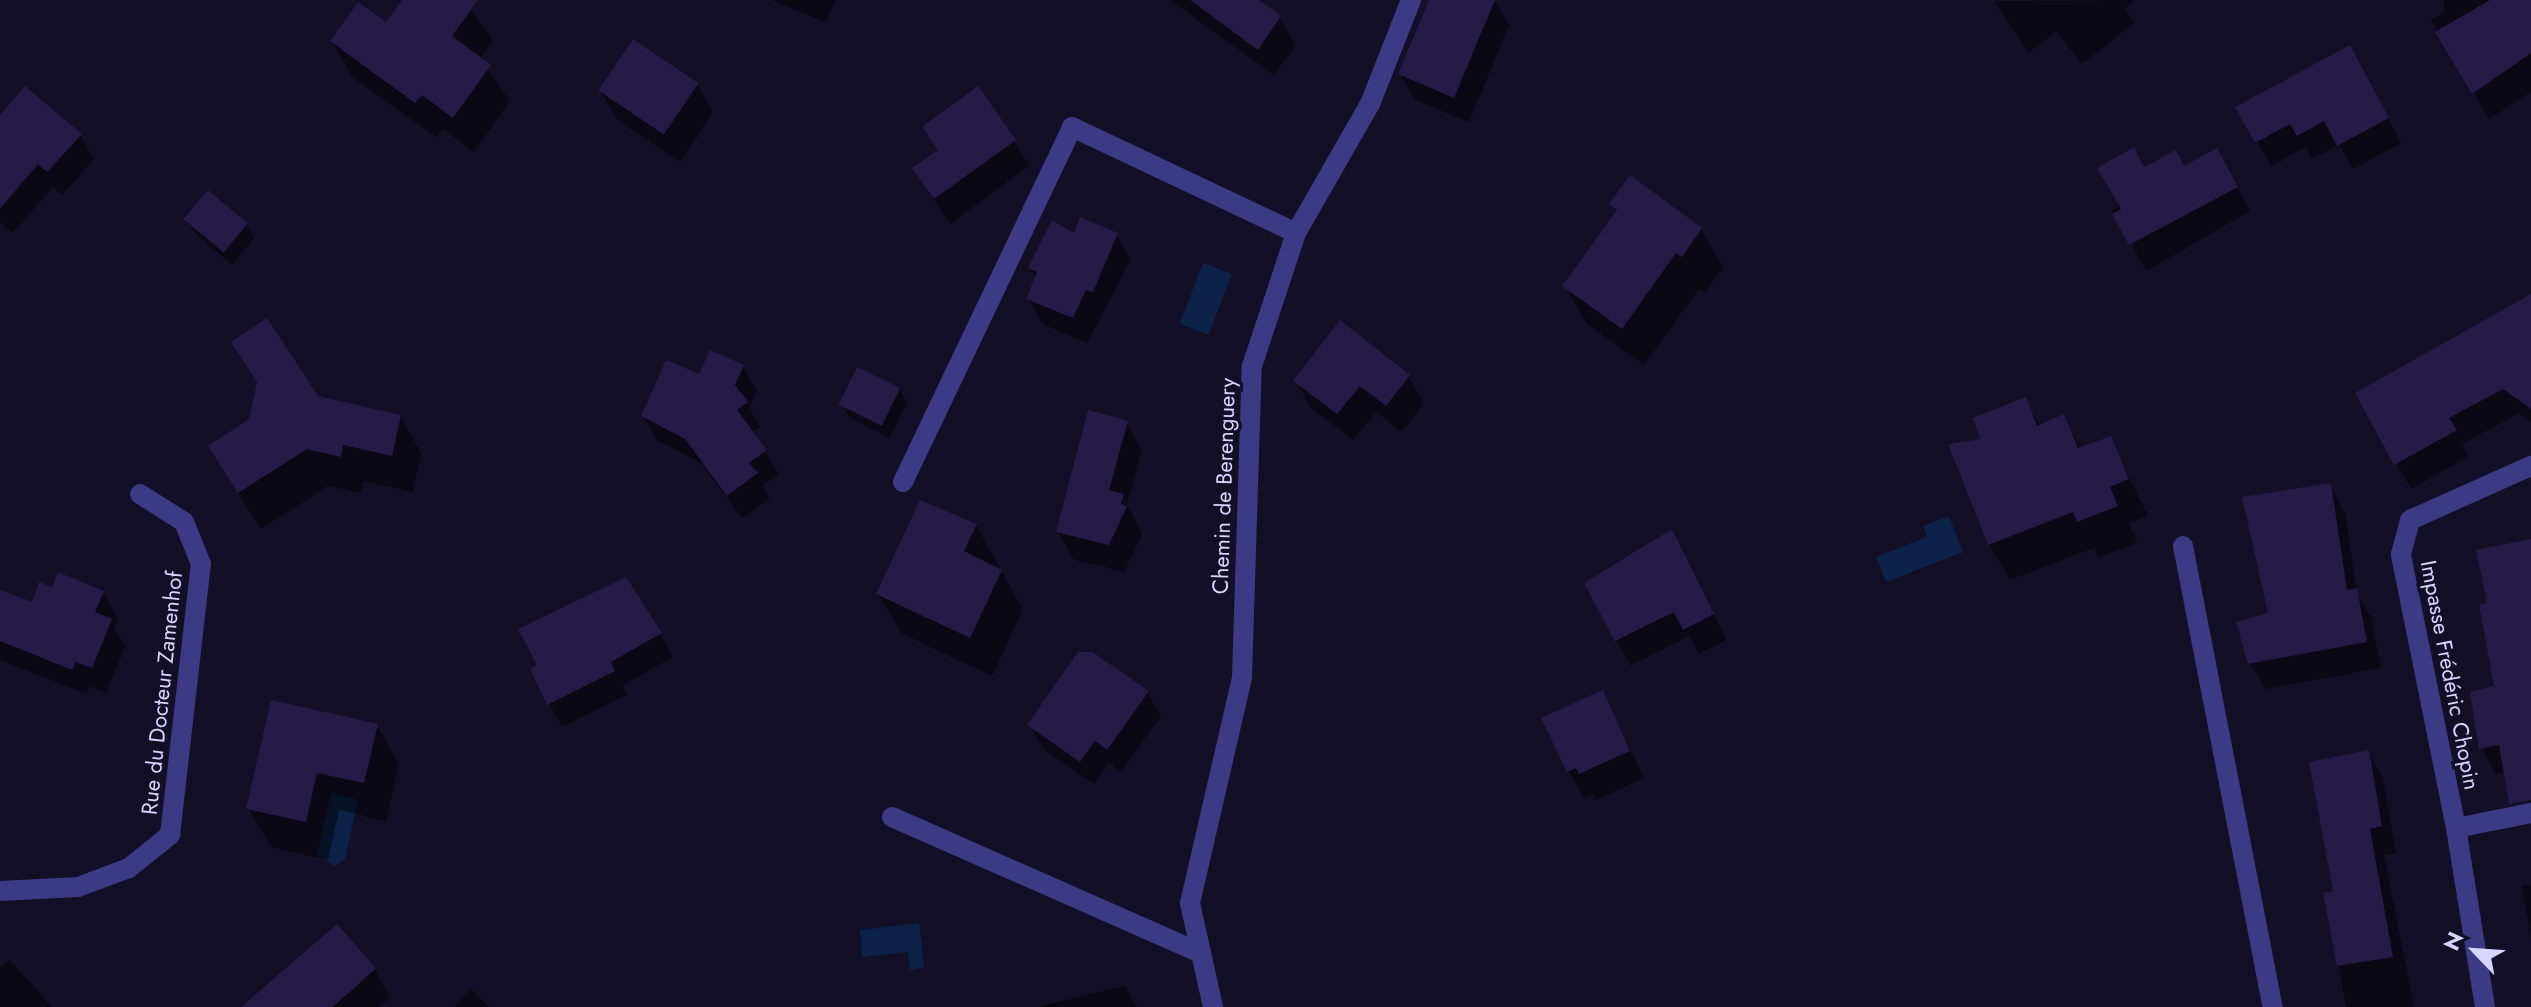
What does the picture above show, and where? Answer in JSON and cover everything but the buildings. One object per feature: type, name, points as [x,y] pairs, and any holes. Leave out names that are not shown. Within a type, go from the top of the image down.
[{"type":"street","name":"Chemin de Berenguery","points":[[1213,1007],[1190,903],[1242,677],[1252,366],[1296,233],[1370,104],[1411,0]]},
{"type":"street","points":[[903,482],[1072,127],[1296,233]]},
{"type":"street","name":"Impasse Frédéric Chopin","points":[[2485,1007],[2456,828],[2401,554],[2410,520],[2531,466]]},
{"type":"street","name":"Rue du Docteur Zamenhof","points":[[0,891],[78,887],[129,868],[170,835],[201,564],[184,522],[140,494]]},
{"type":"street","points":[[2183,546],[2273,1007]]},
{"type":"street","points":[[2456,828],[2531,813]]},
{"type":"street","points":[[892,817],[1201,953]]},
{"type":"water","points":[[1203,263],[1232,274],[1209,335],[1180,324]]},
{"type":"water","points":[[1949,516],[1963,552],[1886,582],[1876,557],[1927,537],[1923,526]]},
{"type":"water","points":[[331,793],[358,800],[345,859],[335,866],[317,855]]},
{"type":"water","points":[[919,923],[924,967],[910,970],[908,952],[862,957],[860,930]]}]
